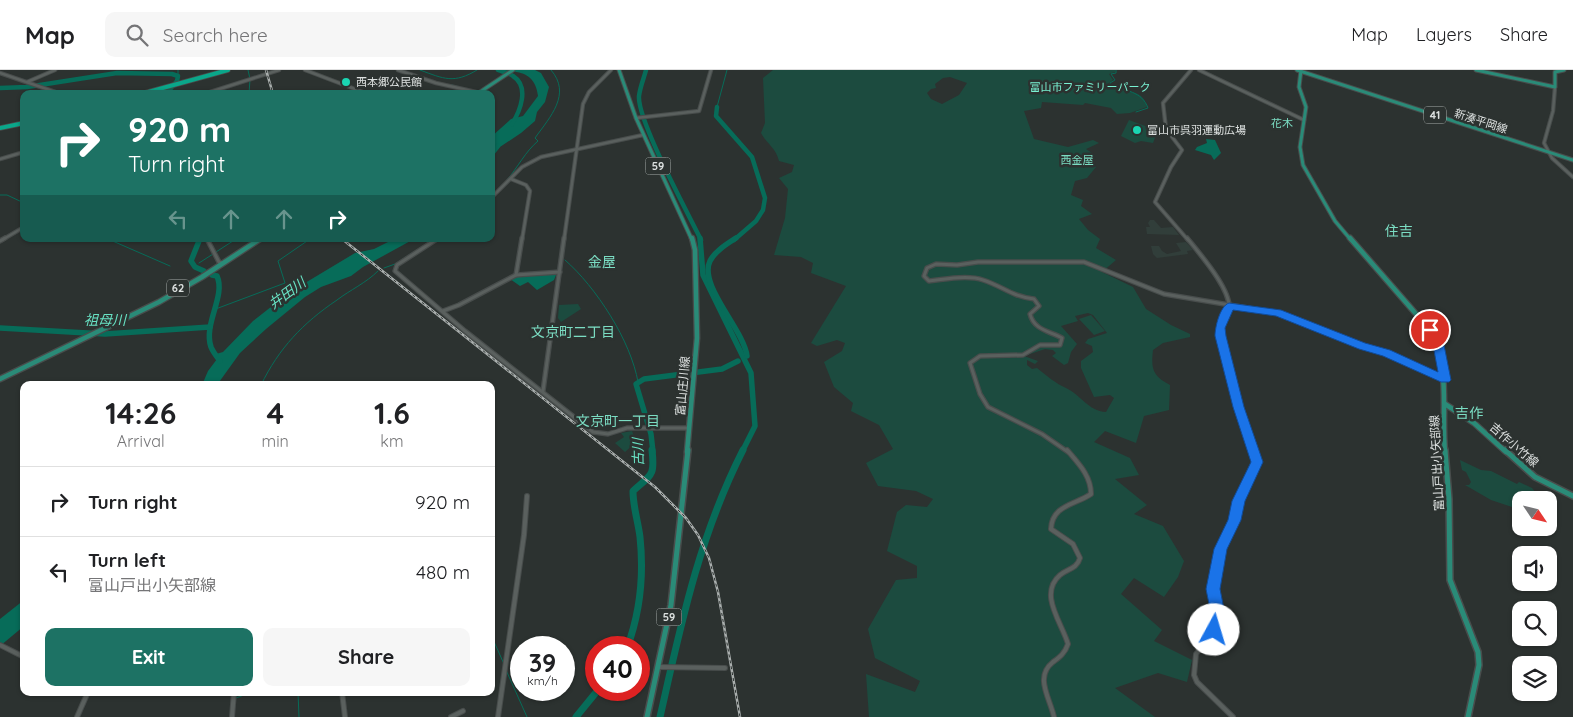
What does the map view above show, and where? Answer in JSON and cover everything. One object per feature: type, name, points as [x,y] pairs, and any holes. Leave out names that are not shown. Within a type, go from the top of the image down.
[{"type":"highway","points":[[156,90],[228,70]]},
{"type":"highway","points":[[162,90],[234,70]]},
{"type":"highway","points":[[1,129],[20,125]]},
{"type":"main road","points":[[483,90],[514,70]]},
{"type":"main road","name":"富山庄川線","points":[[619,70],[643,135],[693,243],[696,312],[695,372],[671,605],[647,717]]},
{"type":"main road","name":"富山戸出小矢部線","points":[[1300,70],[1299,87],[1306,107],[1300,147],[1301,160],[1323,203],[1335,221],[1434,335],[1438,345],[1445,380],[1443,432],[1449,499],[1450,580],[1478,652],[1479,664],[1468,717]]},
{"type":"main road","name":"新湊平岡線","points":[[1300,70],[1573,160]]},
{"type":"main road","points":[[1476,70],[1555,87],[1555,72],[1564,70]]},
{"type":"main road","name":"62","points":[[0,378],[159,302],[254,242]]},
{"type":"main road","name":"吉作小竹線","points":[[1445,404],[1474,423],[1530,473],[1573,496]]},
{"type":"street","points":[[26,82],[55,70]]},
{"type":"street","points":[[262,70],[264,75]]},
{"type":"street","points":[[217,90],[279,70]]},
{"type":"street","points":[[305,70],[358,90]]},
{"type":"street","points":[[398,70],[436,83],[458,86],[469,90]]},
{"type":"street","points":[[543,392],[585,98],[610,70]]},
{"type":"street","points":[[636,118],[699,111],[711,70]]},
{"type":"street","points":[[1191,70],[1163,103],[1166,129],[1182,150],[1171,167],[1155,202],[1211,269],[1228,295],[1229,306],[1220,328],[1220,336],[1239,407],[1257,462],[1238,501],[1234,520],[1220,549],[1213,589],[1218,614],[1217,622],[1214,630],[1196,654],[1194,675],[1197,682],[1233,717]]},
{"type":"street","points":[[1199,70],[1304,120]]},
{"type":"street","points":[[0,73],[49,90]]},
{"type":"street","points":[[1555,87],[1553,110],[1544,140],[1547,152],[1558,165],[1573,177]]},
{"type":"street","points":[[495,194],[522,167],[535,160],[577,148],[643,135]]},
{"type":"street","points":[[0,159],[20,153]]},
{"type":"street","points":[[510,179],[526,185],[530,195],[516,275]]},
{"type":"street","points":[[0,241],[20,229]]},
{"type":"street","points":[[209,242],[222,263]]},
{"type":"street","points":[[432,242],[397,264],[395,269],[397,273],[593,432],[608,434],[628,428],[689,428]]},
{"type":"street","points":[[1054,717],[1044,684],[1044,672],[1049,664],[1066,652],[1068,644],[1055,613],[1051,595],[1058,577],[1076,566],[1080,558],[1073,544],[1050,529],[1051,519],[1057,510],[1091,494],[1091,483],[1082,468],[1067,450],[1042,434],[988,407],[980,394],[970,363],[972,359],[978,357],[1000,354],[1023,354],[1040,345],[1060,345],[1062,338],[1037,327],[1033,323],[1030,314],[1038,306],[1034,299],[1018,297],[986,279],[948,278],[929,281],[925,279],[923,273],[931,265],[1061,260],[1084,262],[1159,293],[1184,299],[1278,313],[1363,347],[1387,353],[1445,380]]},
{"type":"street","points":[[443,311],[459,305],[516,275],[560,272]]},
{"type":"street","points":[[498,717],[524,535],[527,496]]},
{"type":"street","points":[[0,645],[20,655]]},
{"type":"street","points":[[658,667],[725,668]]},
{"type":"street","points":[[76,717],[86,696]]},
{"type":"street","points":[[232,717],[234,696]]},
{"type":"street","points":[[342,696],[345,717]]},
{"type":"street","points":[[451,717],[462,711]]},
{"type":"shaded area","points":[[491,70],[535,70],[541,73],[549,87],[545,102],[537,112],[535,121],[495,150],[495,133],[511,119],[523,116],[538,96],[533,81],[523,74]]},
{"type":"shaded area","points":[[1206,139],[1215,140],[1221,153],[1214,160],[1211,155],[1195,150],[1197,147],[1207,143]]},
{"type":"shaded area","points":[[1150,220],[1154,220],[1161,228],[1173,227],[1179,235],[1147,234],[1146,227],[1150,227],[1148,223]]},
{"type":"shaded area","points":[[388,242],[409,242],[363,267],[351,276],[321,287],[305,297],[240,353],[220,381],[204,381],[208,371],[217,359],[216,354],[223,352],[253,321],[290,292],[355,253],[374,249]]},
{"type":"shaded area","points":[[1186,242],[1193,250],[1187,251],[1188,254],[1157,258],[1153,254],[1151,246],[1159,246],[1167,254],[1181,251],[1176,243]]},
{"type":"shaded area","points":[[520,275],[556,275],[554,280],[537,290],[528,282],[520,286],[510,279]]},
{"type":"shaded area","points":[[20,603],[20,629],[0,646],[0,619]]},
{"type":"green space","name":"富山市ファミリーパーク","points":[[773,70],[1115,70],[1115,72],[1109,74],[1113,80],[1108,84],[1119,90],[1136,93],[1144,100],[1147,107],[1130,113],[1117,114],[1111,108],[1085,103],[1083,105],[1042,102],[1041,108],[1024,111],[1034,139],[1068,147],[1093,140],[1099,143],[1086,149],[1095,155],[1086,159],[1096,167],[1087,178],[1075,181],[1071,195],[1083,200],[1081,206],[1092,214],[1079,219],[1088,230],[1100,239],[1096,248],[1116,260],[1102,272],[1133,287],[1146,309],[1171,325],[1190,334],[1190,337],[1163,343],[1153,350],[1152,362],[1154,371],[1159,378],[1170,385],[1169,410],[1144,416],[1136,443],[1105,431],[1094,442],[1130,458],[1139,475],[1115,479],[1147,505],[1134,514],[1163,526],[1184,561],[1178,577],[1164,597],[1134,578],[1121,594],[1162,630],[1154,641],[1192,660],[1187,682],[1158,673],[1115,688],[1155,717],[869,717],[866,674],[915,692],[920,681],[875,658],[868,629],[896,580],[917,578],[917,566],[887,551],[897,512],[906,505],[927,507],[933,499],[916,491],[878,486],[866,463],[893,449],[879,425],[851,411],[853,403],[834,387],[824,362],[842,351],[845,343],[837,340],[817,346],[811,343],[846,286],[811,273],[813,263],[801,257],[774,255],[785,218],[788,189],[779,178],[792,172],[794,165],[779,161],[776,153],[761,133],[765,123],[763,78]],"holes":[[[950,77],[967,83],[959,95],[942,104],[931,99],[927,93],[931,89],[936,88],[935,84],[943,78]],[[1088,313],[1093,315],[1107,333],[1088,339],[1085,343],[1092,346],[1093,352],[1081,361],[1081,368],[1094,397],[1110,395],[1114,398],[1106,412],[1094,409],[1037,368],[1032,369],[1027,365],[1027,360],[1035,364],[1038,361],[1024,356],[1045,349],[1053,350],[1056,353],[1052,356],[1064,365],[1068,363],[1071,352],[1077,344],[1061,326],[1078,321],[1075,316]]]},
{"type":"green space","name":"富山市呉羽運動広場","points":[[1129,120],[1148,127],[1156,135],[1153,143],[1141,141],[1135,143],[1121,136]]},
{"type":"green space","points":[[578,304],[581,309],[561,322],[558,318],[559,305]]},
{"type":"green space","points":[[1091,315],[1105,331],[1094,335],[1079,319]]},
{"type":"green space","points":[[632,431],[636,442],[625,452],[615,443],[624,437],[621,433]]},
{"type":"green space","points":[[1460,460],[1481,470],[1491,471],[1517,484],[1519,482],[1534,491],[1512,491],[1512,507],[1491,500],[1465,485],[1469,485],[1471,482],[1466,472],[1462,470]]},
{"type":"waterway","points":[[178,70],[178,76]]},
{"type":"waterway","points":[[248,70],[249,90]]},
{"type":"waterway","points":[[420,70],[449,79],[462,77],[477,70]]},
{"type":"waterway","name":"井田川","points":[[498,70],[513,76],[521,86],[522,99],[512,124]]},
{"type":"waterway","points":[[507,180],[538,141],[535,138],[547,122],[556,105],[559,97],[559,88],[557,79],[551,70]]},
{"type":"waterway","points":[[646,70],[639,96],[646,125],[700,238]]},
{"type":"waterway","points":[[717,107],[727,70]]},
{"type":"waterway","points":[[1116,70],[1116,73],[1111,74],[1115,80],[1110,83],[1111,85],[1132,92],[1142,98],[1148,108],[1136,112]]},
{"type":"waterway","points":[[0,88],[27,87],[117,73],[172,74],[178,76],[177,81],[169,90]]},
{"type":"waterway","points":[[452,85],[470,90]]},
{"type":"waterway","name":"古川","points":[[717,107],[716,116],[752,157],[765,198],[763,210],[756,221],[734,240]]},
{"type":"waterway","name":"井田川","points":[[495,150],[498,146]]},
{"type":"waterway","points":[[0,195],[7,195],[20,201]]},
{"type":"waterway","points":[[700,238],[703,275],[751,373],[755,426],[743,450]]},
{"type":"waterway","name":"古川","points":[[736,238],[715,254],[710,261],[708,271],[710,282],[744,345],[747,356]]},
{"type":"waterway","points":[[115,242],[170,266]]},
{"type":"waterway","points":[[199,242],[191,261],[195,267],[204,271]]},
{"type":"waterway","points":[[216,252],[231,242]]},
{"type":"waterway","points":[[213,310],[285,283],[278,261],[306,242]]},
{"type":"waterway","points":[[384,268],[395,264],[429,242]]},
{"type":"waterway","points":[[199,263],[213,254]]},
{"type":"waterway","points":[[565,260],[577,271],[600,300],[620,332],[628,349],[638,382]]},
{"type":"waterway","points":[[263,381],[284,348],[303,327],[342,296],[378,271]]},
{"type":"waterway","points":[[212,275],[217,276],[219,292],[209,338],[211,347],[220,361]]},
{"type":"waterway","name":"祖母川","points":[[0,328],[105,334],[210,327]]},
{"type":"waterway","name":"古川","points":[[653,452],[651,434],[636,384],[644,379],[722,369],[738,361]]},
{"type":"waterway","name":"古川","points":[[631,636],[638,608],[641,580],[640,537],[633,491],[651,474],[653,465],[652,450]]},
{"type":"waterway","points":[[660,717],[684,615],[703,548],[714,515],[743,450]]},
{"type":"waterway","points":[[495,644],[504,664]]},
{"type":"waterway","points":[[506,670],[527,717]]},
{"type":"waterway","points":[[236,696],[236,698],[241,696]]},
{"type":"waterway","points":[[298,696],[299,717]]},
{"type":"waterway","name":"古川","points":[[576,717],[589,701]]},
{"type":"railway","points":[[266,70],[272,90]]},
{"type":"railway","points":[[346,242],[655,487],[686,518],[698,535],[709,558],[718,592],[740,717]]},
{"type":"place","name":"西本郷公民館","points":[[346,82]]},
{"type":"place","name":"富山市呉羽運動広場","points":[[1137,130]]},
{"type":"district","name":"花木","points":[[1282,123]]},
{"type":"district","name":"西金屋","points":[[1077,160]]},
{"type":"district","name":"住吉","points":[[1399,231]]},
{"type":"district","name":"金屋","points":[[602,262]]},
{"type":"district","name":"文京町二丁目","points":[[573,332]]},
{"type":"district","name":"吉作","points":[[1469,413]]},
{"type":"district","name":"文京町一丁目","points":[[618,421]]},
{"type":"route","points":[[1214,630],[1218,614],[1213,589],[1220,549],[1234,520],[1238,501],[1257,462],[1239,407],[1220,336],[1222,321],[1229,310],[1229,306],[1278,313],[1363,347],[1380,350],[1445,380],[1438,345],[1430,330]]}]
